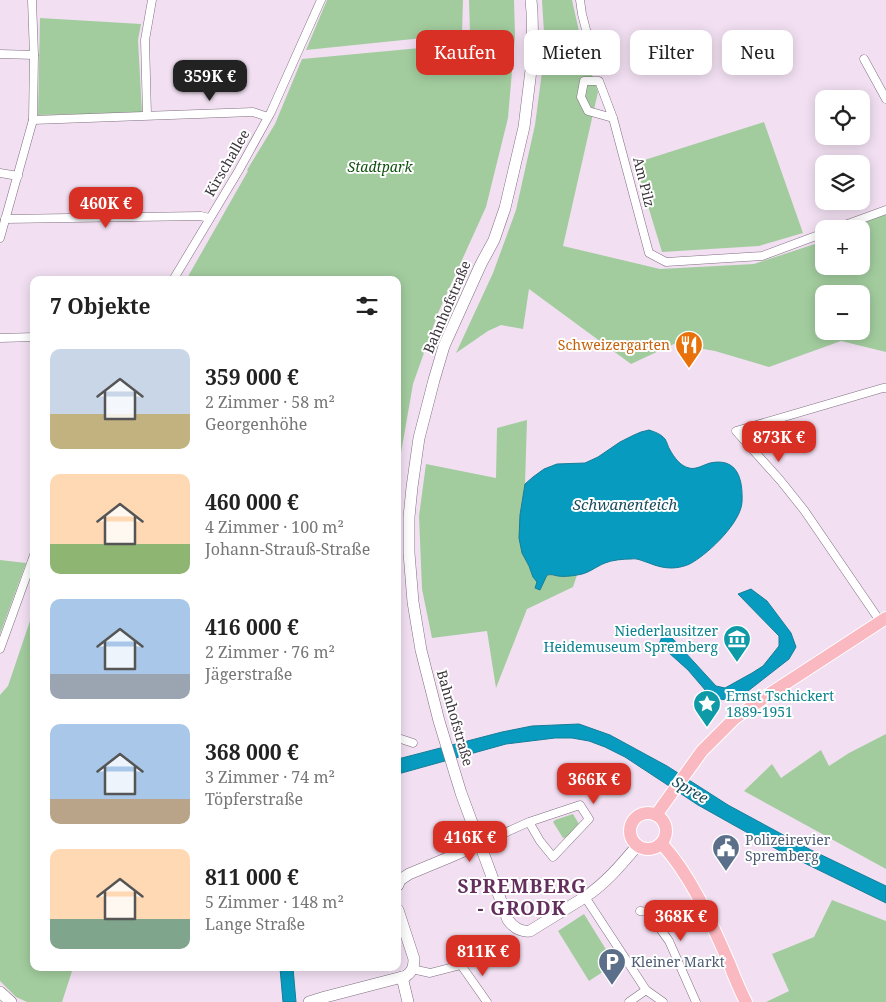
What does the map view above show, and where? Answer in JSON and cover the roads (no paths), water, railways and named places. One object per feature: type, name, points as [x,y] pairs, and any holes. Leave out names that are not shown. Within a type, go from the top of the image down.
[{"type":"main road","points":[[656,815],[702,751],[735,718],[883,620]]},
{"type":"main road","points":[[645,813],[651,813],[661,818],[666,828],[665,839],[662,844],[657,848],[647,850],[637,846],[630,836],[631,824],[634,819],[645,813]]},
{"type":"main road","points":[[662,844],[680,866],[691,884],[746,1002]]},
{"type":"street","points":[[0,238],[33,120],[34,55],[32,0]]},
{"type":"street","points":[[147,116],[145,40],[152,0]]},
{"type":"street","name":"Kirschallee","points":[[175,276],[239,170],[268,117],[320,0]]},
{"type":"street","name":"Bahnhofstraße","points":[[531,0],[533,54],[524,127],[505,208],[494,240],[444,346],[434,380],[419,438],[412,487],[409,553],[412,602],[421,650],[439,721],[458,782],[508,920],[517,930],[530,931],[585,897]]},
{"type":"street","points":[[580,0],[586,30]]},
{"type":"street","points":[[0,54],[34,55]]},
{"type":"street","points":[[864,59],[886,99]]},
{"type":"street","name":"Am Pilz","points":[[614,118],[588,111],[580,97],[584,81],[599,81],[614,118],[649,253],[666,262],[762,256],[815,236]]},
{"type":"street","points":[[33,120],[253,112],[268,117]]},
{"type":"street","points":[[0,173],[18,176]]},
{"type":"street","points":[[859,220],[886,210]]},
{"type":"street","points":[[5,219],[201,216],[209,218]]},
{"type":"street","points":[[0,338],[30,337]]},
{"type":"street","points":[[883,620],[804,510],[736,431],[886,388]]},
{"type":"street","points":[[0,649],[30,566]]},
{"type":"street","points":[[401,739],[413,743]]},
{"type":"street","points":[[401,879],[409,874],[529,822],[580,806],[589,819],[553,857],[540,841],[529,822]]},
{"type":"street","points":[[637,846],[611,876],[585,897],[646,990],[663,1002]]},
{"type":"street","points":[[640,911],[648,912],[669,941],[696,1002]]},
{"type":"street","points":[[401,919],[414,959],[414,965],[407,974],[408,1002]]},
{"type":"street","points":[[309,1002],[407,974],[430,972],[461,965],[487,1002]]},
{"type":"street","points":[[629,1002],[646,990]]},
{"type":"street","points":[[0,992],[11,1002]]},
{"type":"water","name":"Schwanenteich","points":[[649,430],[658,433],[666,440],[675,458],[686,467],[694,468],[719,462],[727,463],[733,467],[740,478],[742,502],[731,527],[708,551],[685,566],[668,568],[636,559],[611,561],[581,574],[565,576],[547,575],[540,590],[535,588],[537,582],[522,553],[519,538],[520,515],[525,484],[544,469],[557,464],[585,463],[598,457],[620,442]]},
{"type":"water","points":[[751,589],[767,601],[791,633],[796,647],[789,659],[748,691],[727,700],[712,698],[688,670],[659,644],[664,632],[672,638],[716,686],[725,688],[752,673],[763,666],[779,646],[779,636],[738,594]]},
{"type":"water","name":"Spree","points":[[579,724],[610,735],[667,766],[728,805],[811,850],[886,886],[886,903],[780,851],[698,805],[625,757],[589,741],[555,738],[506,744],[401,773],[401,758],[532,726]]},
{"type":"water","points":[[280,971],[293,971],[296,1002],[283,1002]]},
{"type":"place","name":"Schweizergarten","points":[[689,369]]},
{"type":"place","name":"Niederlausitzer Heidemuseum Spremberg","points":[[737,663]]},
{"type":"place","name":"Ernst Tschickert 1889-1951","points":[[707,728]]},
{"type":"place","name":"Polizeirevier Spremberg","points":[[726,872]]},
{"type":"place","name":"Kleiner Markt","points":[[612,986]]},
{"type":"district","name":"SPREMBERG - GRODK","points":[[522,897]]},
{"type":"park label","name":"Stadtpark","points":[[380,167]]}]
